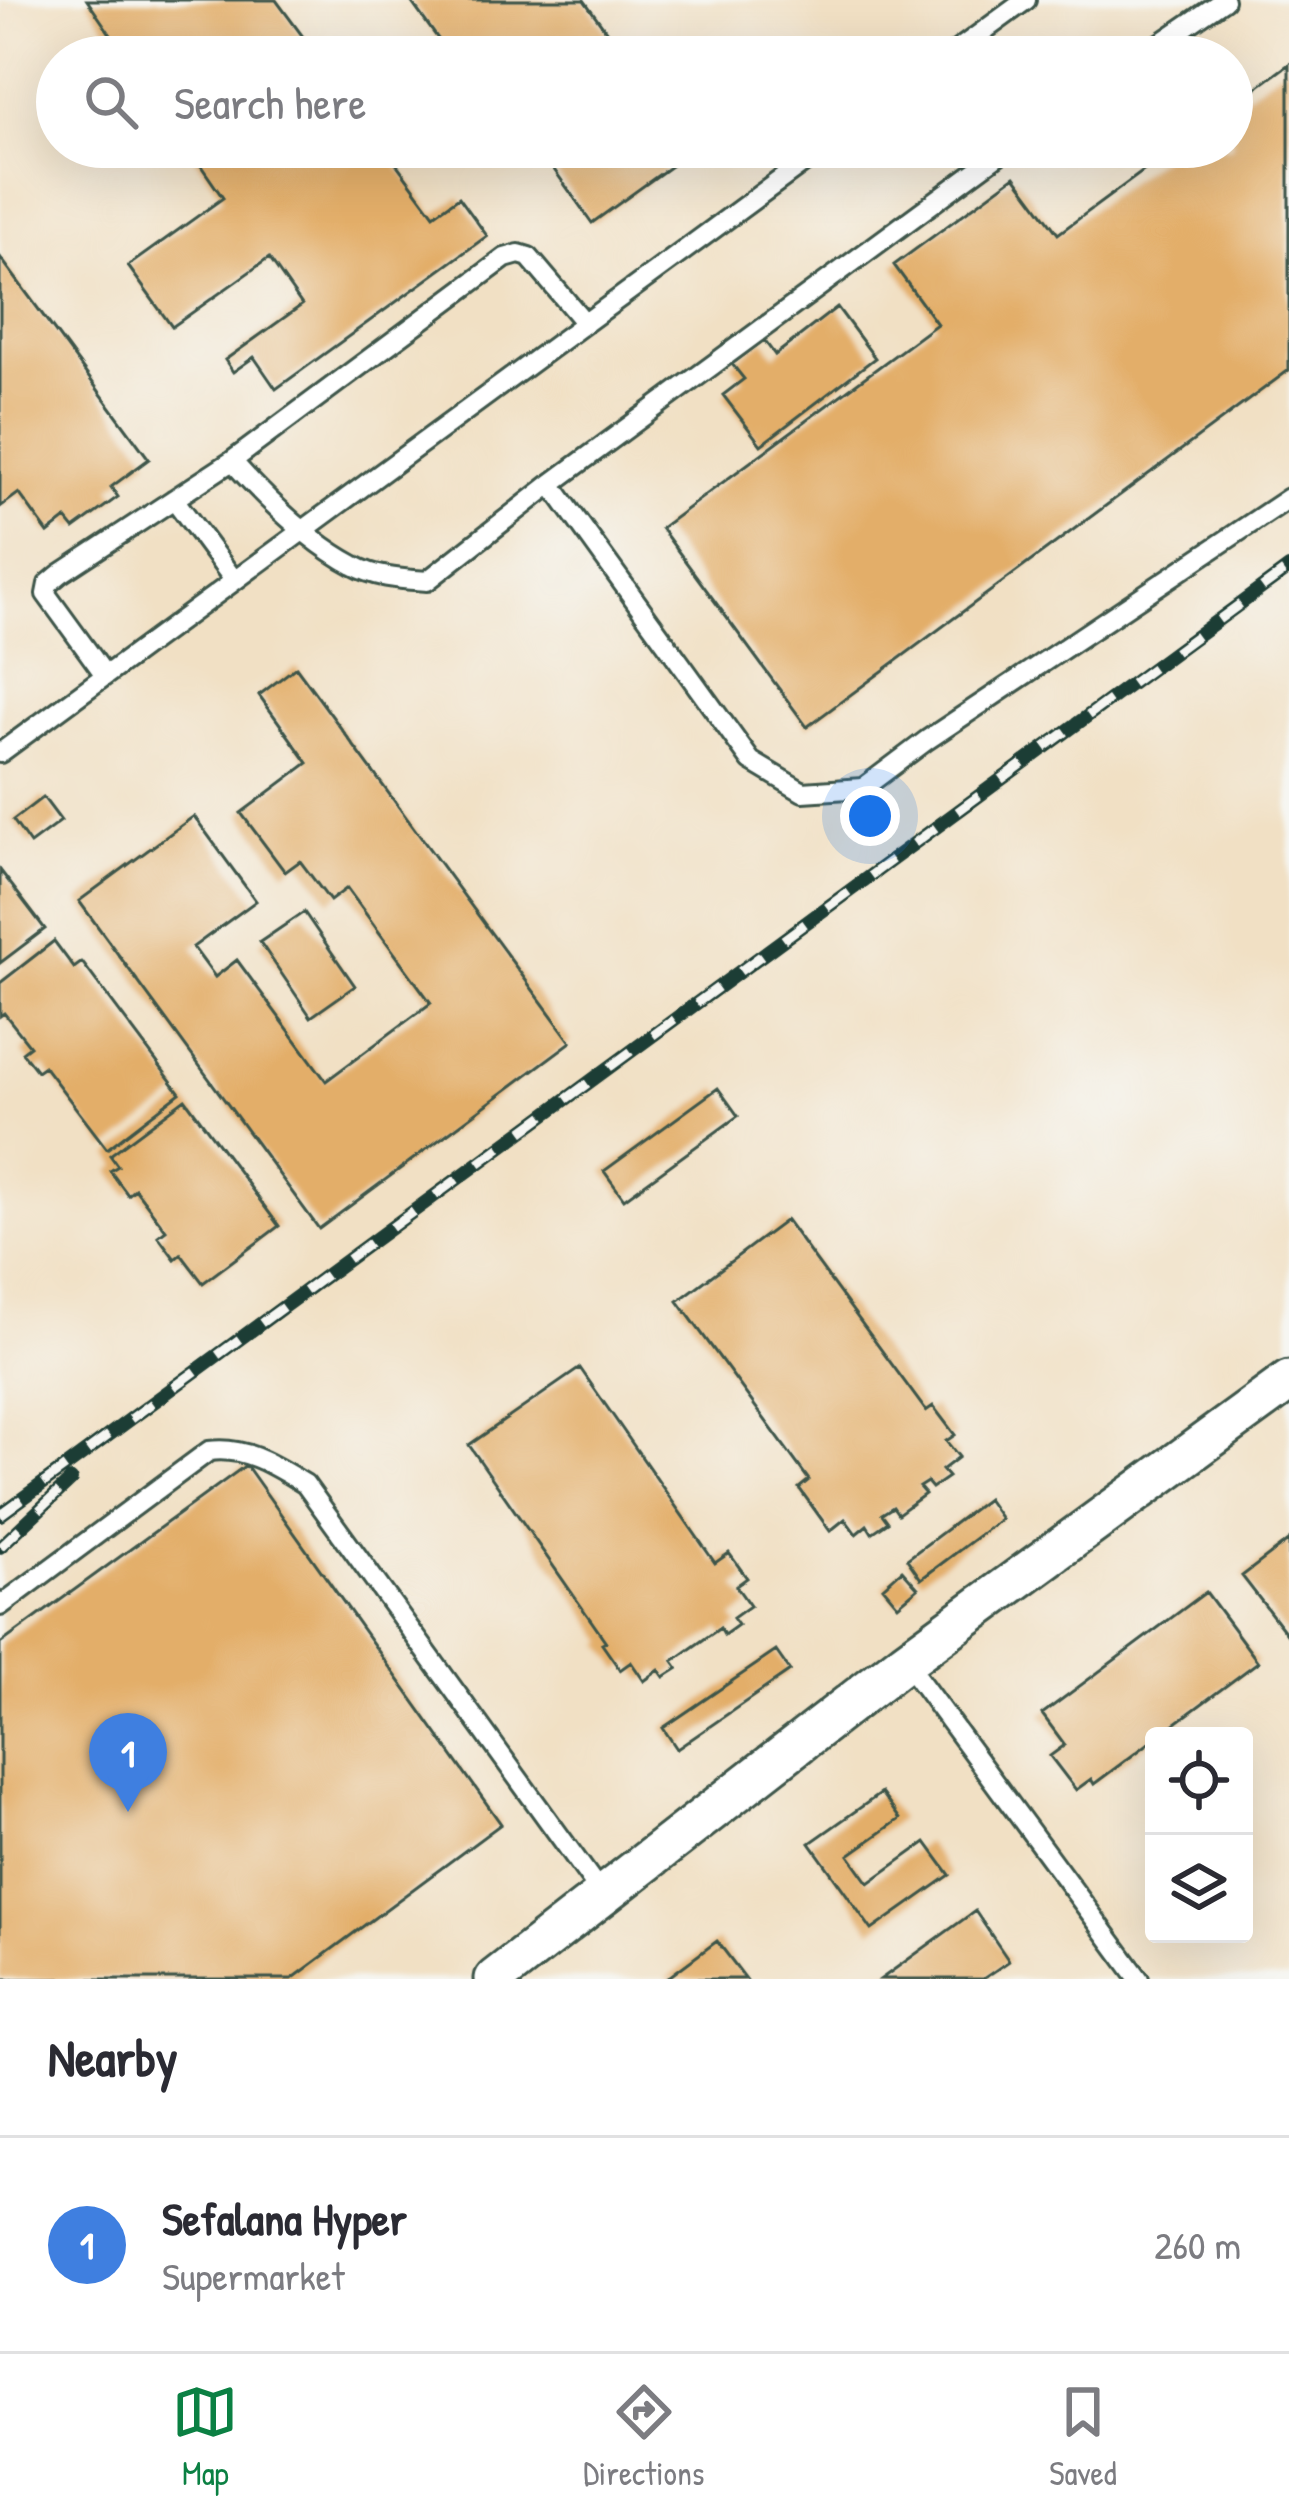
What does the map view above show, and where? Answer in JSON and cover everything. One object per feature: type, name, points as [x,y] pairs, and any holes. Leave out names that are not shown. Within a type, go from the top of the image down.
[{"type":"street","points":[[495,1979],[905,1661],[1289,1381]]},
{"type":"lane","points":[[977,36],[1026,0]]},
{"type":"lane","points":[[1172,36],[1224,0]]},
{"type":"lane","points":[[0,753],[796,168]]},
{"type":"lane","points":[[232,461],[303,529],[354,566],[387,578],[427,581],[980,168]]},
{"type":"lane","points":[[105,675],[53,605],[46,593],[48,584],[232,461],[505,258],[529,257],[585,322]]},
{"type":"lane","points":[[551,484],[751,761],[803,792],[862,788],[1289,497]]},
{"type":"lane","points":[[175,499],[234,580]]},
{"type":"lane","points":[[0,1606],[209,1451],[229,1449],[263,1460],[305,1484],[603,1896]]},
{"type":"lane","points":[[905,1661],[1139,1979]]},
{"type":"building","points":[[87,0],[276,0],[303,36],[112,36]]},
{"type":"building","points":[[410,0],[584,0],[610,36],[436,36]]},
{"type":"building","points":[[1289,64],[1289,370],[807,727],[661,528],[937,324],[894,265],[1015,176],[1058,234],[1148,168],[1253,168],[1253,91]]},
{"type":"building","points":[[202,168],[399,168],[434,215],[459,197],[487,236],[276,389],[254,357],[233,372],[225,360],[302,305],[269,258],[172,327],[128,266],[223,198]]},
{"type":"building","points":[[553,168],[668,168],[592,223]]},
{"type":"building","points":[[0,257],[149,459],[111,487],[118,497],[74,529],[66,519],[48,533],[19,493],[0,507]]},
{"type":"building","points":[[837,307],[875,358],[761,445],[723,395],[744,379],[732,364],[764,340],[775,355]]},
{"type":"building","points":[[296,667],[571,1042],[319,1229],[79,901],[194,816],[256,901],[193,947],[215,977],[237,960],[326,1081],[431,1003],[347,888],[330,901],[300,861],[285,872],[241,813],[308,763],[259,695]]},
{"type":"building","points":[[43,797],[61,821],[30,844],[13,820]]},
{"type":"building","points":[[0,870],[45,929],[0,963]]},
{"type":"building","points":[[304,912],[355,986],[311,1017],[260,942]]},
{"type":"building","points":[[54,941],[74,968],[82,962],[180,1093],[107,1149],[44,1066],[37,1071],[22,1052],[30,1046],[4,1013],[0,1016],[0,983]]},
{"type":"building","points":[[718,1088],[738,1116],[624,1199],[604,1171]]},
{"type":"building","points":[[185,1099],[279,1226],[203,1283],[181,1254],[175,1259],[158,1236],[166,1230],[135,1189],[128,1195],[110,1171],[118,1166],[110,1155]]},
{"type":"building","points":[[786,1220],[926,1411],[933,1406],[955,1435],[946,1441],[959,1457],[942,1470],[948,1477],[932,1488],[927,1482],[919,1487],[925,1494],[898,1514],[893,1507],[882,1514],[888,1522],[872,1533],[867,1525],[856,1534],[845,1519],[830,1531],[799,1488],[809,1480],[678,1301]]},
{"type":"building","points":[[580,1368],[715,1563],[729,1553],[747,1578],[736,1586],[750,1606],[733,1618],[738,1625],[724,1635],[720,1628],[673,1661],[678,1668],[664,1677],[659,1670],[644,1681],[631,1662],[620,1670],[602,1644],[606,1642],[469,1445]]},
{"type":"building","points":[[246,1465],[501,1824],[292,1979],[0,1979],[0,1644]]},
{"type":"building","points":[[987,1499],[1001,1519],[921,1579],[907,1559]]},
{"type":"building","points":[[1289,1540],[1289,1637],[1242,1576]]},
{"type":"building","points":[[902,1570],[918,1588],[898,1605],[883,1587]]},
{"type":"building","points":[[1206,1592],[1258,1662],[1171,1727],[1145,1727],[1145,1746],[1094,1784],[1091,1779],[1076,1790],[1050,1756],[1065,1745],[1042,1714]]},
{"type":"building","points":[[776,1651],[790,1671],[677,1749],[663,1728]]},
{"type":"building","points":[[881,1793],[900,1819],[849,1855],[869,1883],[926,1842],[950,1875],[872,1930],[810,1843]]},
{"type":"building","points":[[975,1911],[1009,1961],[983,1979],[881,1979]]},
{"type":"building","points":[[717,1941],[746,1979],[666,1979]]},
{"type":"railway","points":[[0,1515],[1289,568]]},
{"type":"railway","points":[[0,1547],[71,1480]]},
{"type":"place","name":"Sefalana Hyper","points":[[128,1812]]}]
